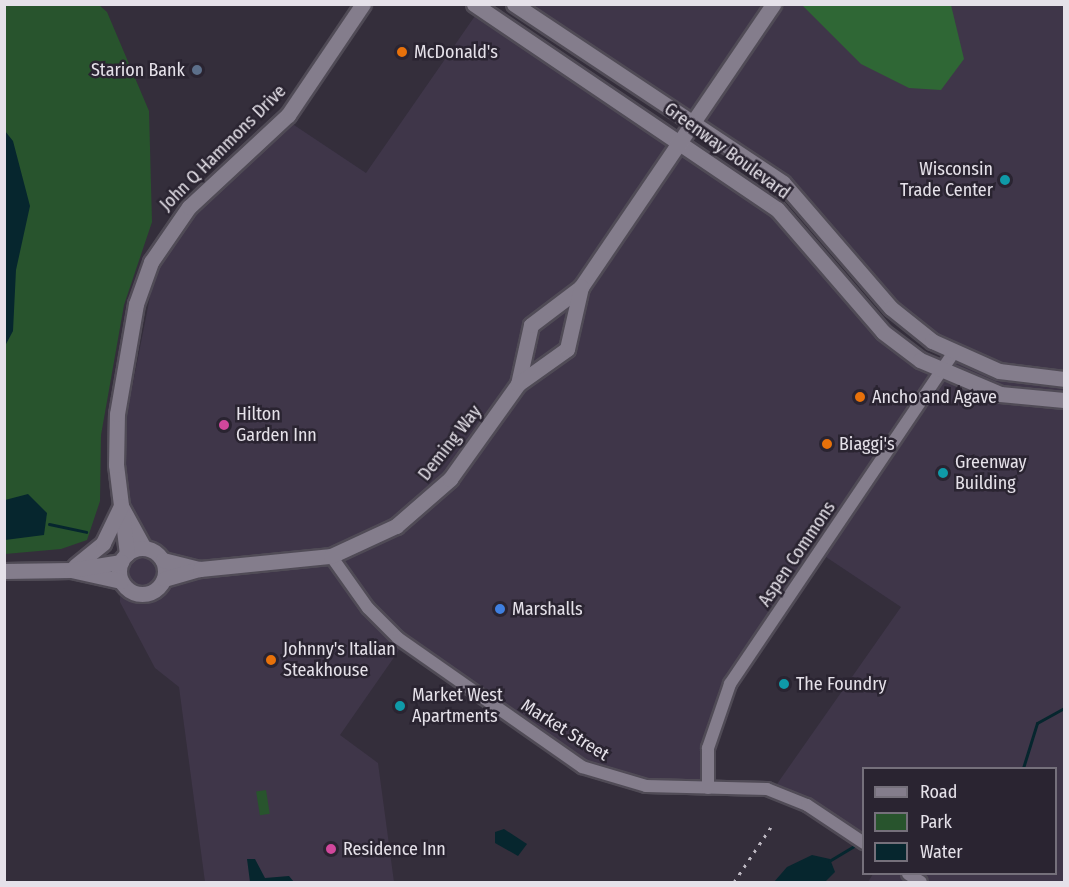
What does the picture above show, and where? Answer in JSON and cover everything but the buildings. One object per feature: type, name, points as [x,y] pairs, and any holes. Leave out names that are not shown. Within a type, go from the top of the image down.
[{"type":"street","name":"John Q Hammons Drive","points":[[124,558],[117,414],[136,304],[151,262],[189,207],[288,115],[363,4]]},
{"type":"street","name":"Greenway Boulevard","points":[[474,4],[681,140],[777,209],[884,332],[942,373],[1000,394],[1065,400]]},
{"type":"street","name":"Greenway Boulevard","points":[[514,4],[783,183],[891,308],[953,354],[1018,375],[1065,379]]},
{"type":"street","name":"Deming Way","points":[[518,384],[531,325],[581,287],[773,4]]},
{"type":"street","name":"Deming Way","points":[[164,579],[200,569],[331,555],[396,526],[425,505],[458,470],[518,384],[571,343],[581,287]]},
{"type":"street","name":"Aspen Commons","points":[[708,788],[708,748],[730,684],[953,354]]},
{"type":"street","name":"John Q Hammons Drive","points":[[121,506],[144,548]]},
{"type":"street","points":[[71,570],[103,543],[121,506]]},
{"type":"street","points":[[4,572],[71,570],[124,558],[144,548],[163,560],[164,579],[145,594],[121,581],[71,570]]},
{"type":"street","name":"Market Street","points":[[331,555],[368,608],[398,638],[582,767],[625,783],[767,789],[832,821],[862,842]]},
{"type":"street","points":[[121,581],[124,558]]},
{"type":"street","name":"Deming Way","points":[[163,560],[200,569]]},
{"type":"shaded area","points":[[528,5],[1064,5],[1064,882],[868,882],[872,875],[1057,875],[1057,767],[862,767],[862,842],[767,789],[777,784],[901,607],[820,553],[721,698],[704,788],[606,777],[404,643],[340,735],[378,763],[394,882],[205,882],[179,687],[155,668],[120,602],[123,434],[157,261],[205,197],[288,121],[366,173],[477,13],[760,206],[909,360],[936,376],[953,354],[912,327],[807,205]]},
{"type":"green space","points":[[5,5],[99,5],[107,12],[149,111],[152,222],[124,305],[101,435],[100,501],[87,540],[61,549],[5,554]]},
{"type":"green space","points":[[802,5],[951,5],[964,59],[941,90],[909,88],[861,64]]},
{"type":"green space","points":[[266,790],[270,814],[260,815],[256,792]]},
{"type":"water","points":[[5,131],[13,141],[30,206],[16,270],[13,331],[5,346]]},
{"type":"water","points":[[28,494],[47,513],[44,535],[5,540],[5,500]]},
{"type":"water","points":[[504,829],[527,844],[518,856],[495,843],[495,832]]},
{"type":"water","points":[[812,855],[830,859],[835,872],[825,882],[774,882],[787,867]]},
{"type":"water","points":[[247,859],[255,859],[265,878],[289,876],[294,882],[250,882]]},
{"type":"waterway","points":[[49,524],[86,532]]},
{"type":"waterway","points":[[1023,767],[1037,723],[1064,708]]},
{"type":"waterway","points":[[829,861],[859,843]]},
{"type":"railway","points":[[734,882],[771,827]]},
{"type":"place","name":"McDonald's","points":[[402,52]]},
{"type":"place","name":"Starion Bank","points":[[197,70]]},
{"type":"place","name":"Wisconsin Trade Center","points":[[1005,180]]},
{"type":"place","name":"Ancho and Agave","points":[[860,397]]},
{"type":"place","name":"Hilton Garden Inn","points":[[224,425]]},
{"type":"place","name":"Biaggi's","points":[[827,444]]},
{"type":"place","name":"Greenway Building","points":[[943,473]]},
{"type":"place","name":"Marshalls","points":[[500,609]]},
{"type":"place","name":"Johnny's Italian Steakhouse","points":[[271,660]]},
{"type":"place","name":"The Foundry","points":[[784,684]]},
{"type":"place","name":"Market West Apartments","points":[[400,706]]},
{"type":"place","name":"Residence Inn","points":[[331,849]]}]
